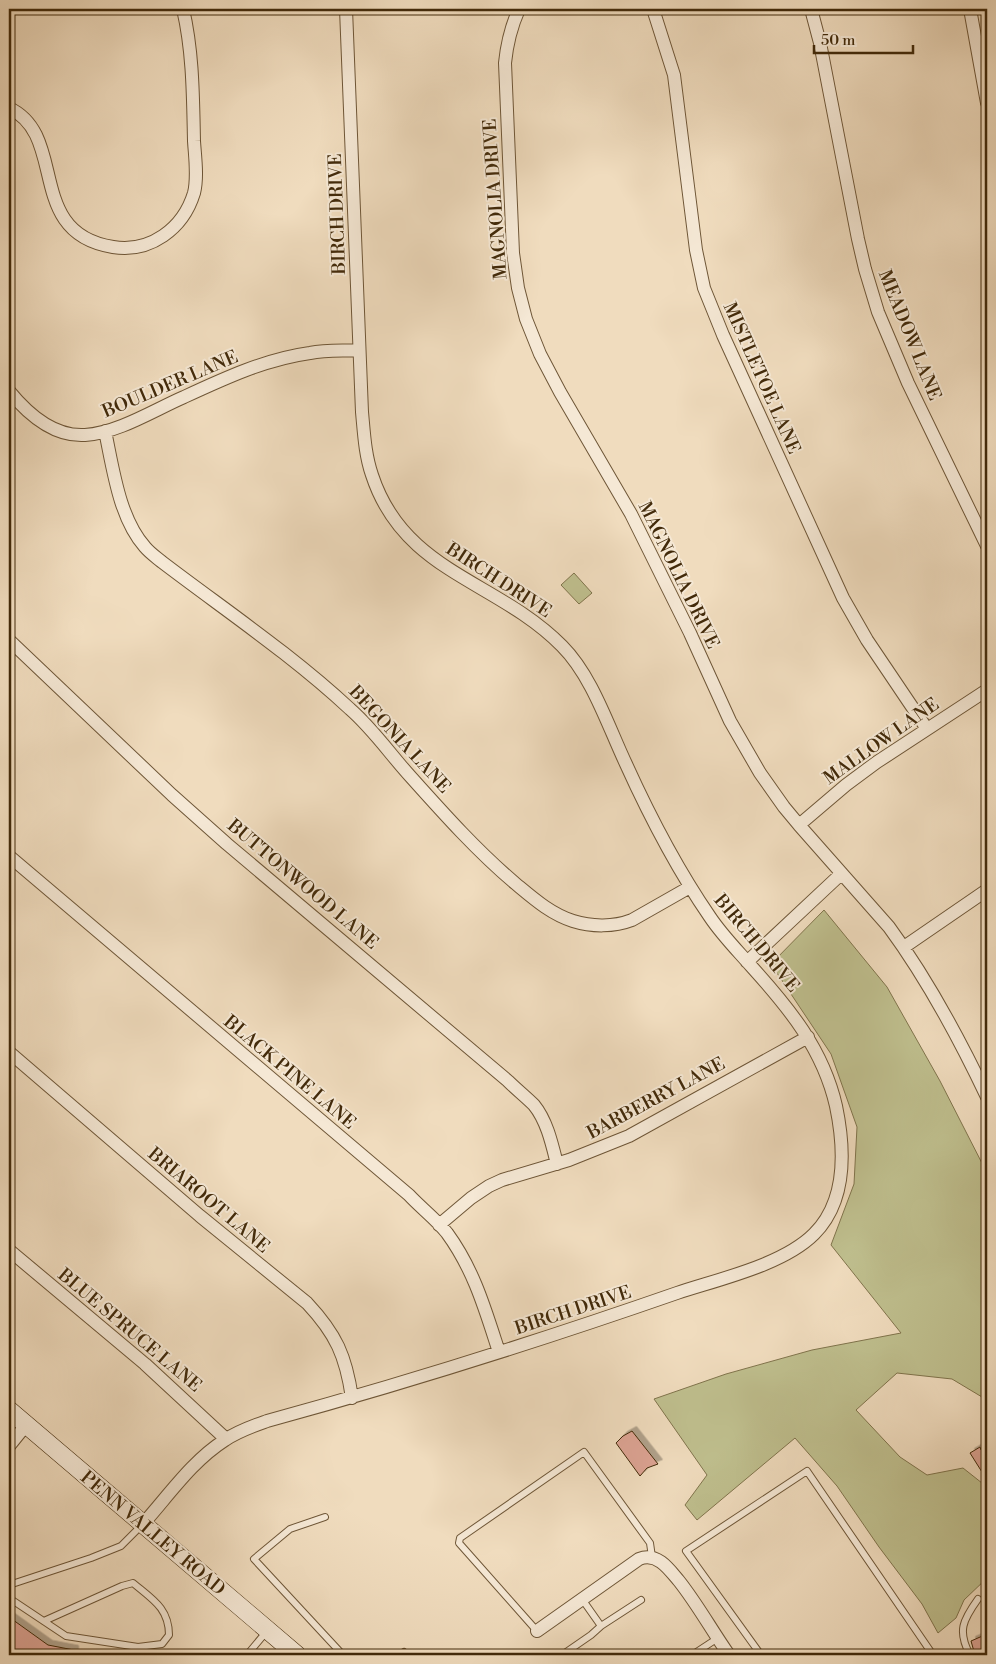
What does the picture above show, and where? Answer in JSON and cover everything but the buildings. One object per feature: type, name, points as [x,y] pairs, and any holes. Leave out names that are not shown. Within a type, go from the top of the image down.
[{"type":"street","points":[[9,108],[22,117],[36,136],[54,201],[68,224],[81,235],[97,243],[112,247],[131,248],[159,239],[180,220],[188,207],[196,184],[191,55],[183,9]]},
{"type":"street","name":"BIRCH DRIVE","points":[[143,1524],[190,1468],[226,1439],[268,1421],[352,1398],[499,1352],[767,1263],[804,1243],[818,1231],[835,1203],[839,1187],[841,1140],[837,1109],[821,1062],[808,1037],[789,1009],[712,921],[690,887],[646,807],[600,704],[582,673],[570,655],[545,630],[524,614],[435,560],[417,546],[402,531],[382,500],[371,473],[366,450],[362,412],[346,9]]},
{"type":"street","name":"MAGNOLIA DRIVE","points":[[519,9],[507,41],[505,63],[513,253],[518,288],[526,319],[540,354],[631,514],[653,556],[730,721],[760,773],[784,808],[889,927],[904,947],[951,1026],[987,1097]]},
{"type":"street","name":"MISTLETOE LANE","points":[[653,9],[674,76],[696,250],[704,288],[723,336],[843,598],[867,640],[927,729]]},
{"type":"street","name":"MEADOW LANE","points":[[811,9],[820,43],[865,269],[878,312],[908,382],[987,546]]},
{"type":"street","points":[[970,9],[987,103]]},
{"type":"street","name":"BOULDER LANE","points":[[9,390],[22,408],[33,417],[48,425],[85,435],[105,431],[137,419],[263,364],[310,352],[359,350]]},
{"type":"street","name":"BEGONIA LANE","points":[[105,431],[119,494],[127,516],[145,547],[285,655],[350,709],[372,730],[410,776],[475,847],[537,902],[572,921],[608,926],[632,920],[690,887]]},
{"type":"street","name":"BUTTONWOOD LANE","points":[[9,640],[179,801],[493,1068],[533,1105],[541,1117],[557,1164]]},
{"type":"street","name":"MALLOW LANE","points":[[799,825],[877,762],[987,690]]},
{"type":"street","name":"BLACK PINE LANE","points":[[9,856],[409,1195],[440,1225],[464,1258],[474,1278],[499,1352]]},
{"type":"street","points":[[748,962],[841,874]]},
{"type":"street","points":[[904,947],[987,890]]},
{"type":"street","name":"BARBERRY LANE","points":[[440,1225],[471,1198],[489,1186],[502,1180],[557,1164],[599,1149],[629,1136],[808,1037]]},
{"type":"street","name":"BRIAROOT LANE","points":[[9,1052],[200,1216],[307,1303],[335,1338],[343,1356],[352,1398]]},
{"type":"street","name":"BLUE SPRUCE LANE","points":[[9,1250],[145,1364],[226,1439]]},
{"type":"street","name":"PENN VALLEY ROAD","points":[[9,1410],[297,1655]]},
{"type":"street","points":[[9,1446],[26,1425]]},
{"type":"street","points":[[537,1631],[644,1557],[660,1561],[668,1568],[690,1594],[729,1655]]},
{"type":"lane","points":[[537,1631],[459,1543],[460,1538],[584,1452],[650,1542],[652,1558]]},
{"type":"lane","points":[[761,1655],[686,1551],[807,1472],[933,1655]]},
{"type":"lane","points":[[325,1517],[290,1529],[254,1559],[343,1655]]},
{"type":"lane","points":[[9,1585],[121,1546],[143,1524]]},
{"type":"lane","points":[[9,1598],[66,1636],[138,1647],[162,1644],[169,1635],[169,1623],[162,1607],[133,1584],[122,1586],[44,1621]]},
{"type":"lane","points":[[582,1599],[601,1626]]},
{"type":"lane","points":[[970,1655],[963,1641],[965,1618],[978,1599]]},
{"type":"lane","points":[[562,1655],[601,1626],[641,1600]]},
{"type":"lane","points":[[247,1655],[268,1630]]},
{"type":"lane","points":[[692,1655],[718,1638]]},
{"type":"lane","points":[[400,1655],[404,1652],[408,1655]]},
{"type":"green space","points":[[574,573],[592,593],[579,604],[561,585]]},
{"type":"green space","points":[[824,910],[887,987],[940,1081],[987,1173],[987,1400],[952,1379],[897,1373],[856,1410],[900,1457],[927,1475],[963,1468],[987,1487],[987,1578],[964,1600],[956,1618],[938,1633],[922,1604],[879,1547],[837,1486],[795,1438],[697,1520],[685,1505],[707,1475],[654,1399],[726,1374],[812,1350],[901,1333],[831,1245],[854,1184],[857,1127],[831,1054],[771,964]]}]
